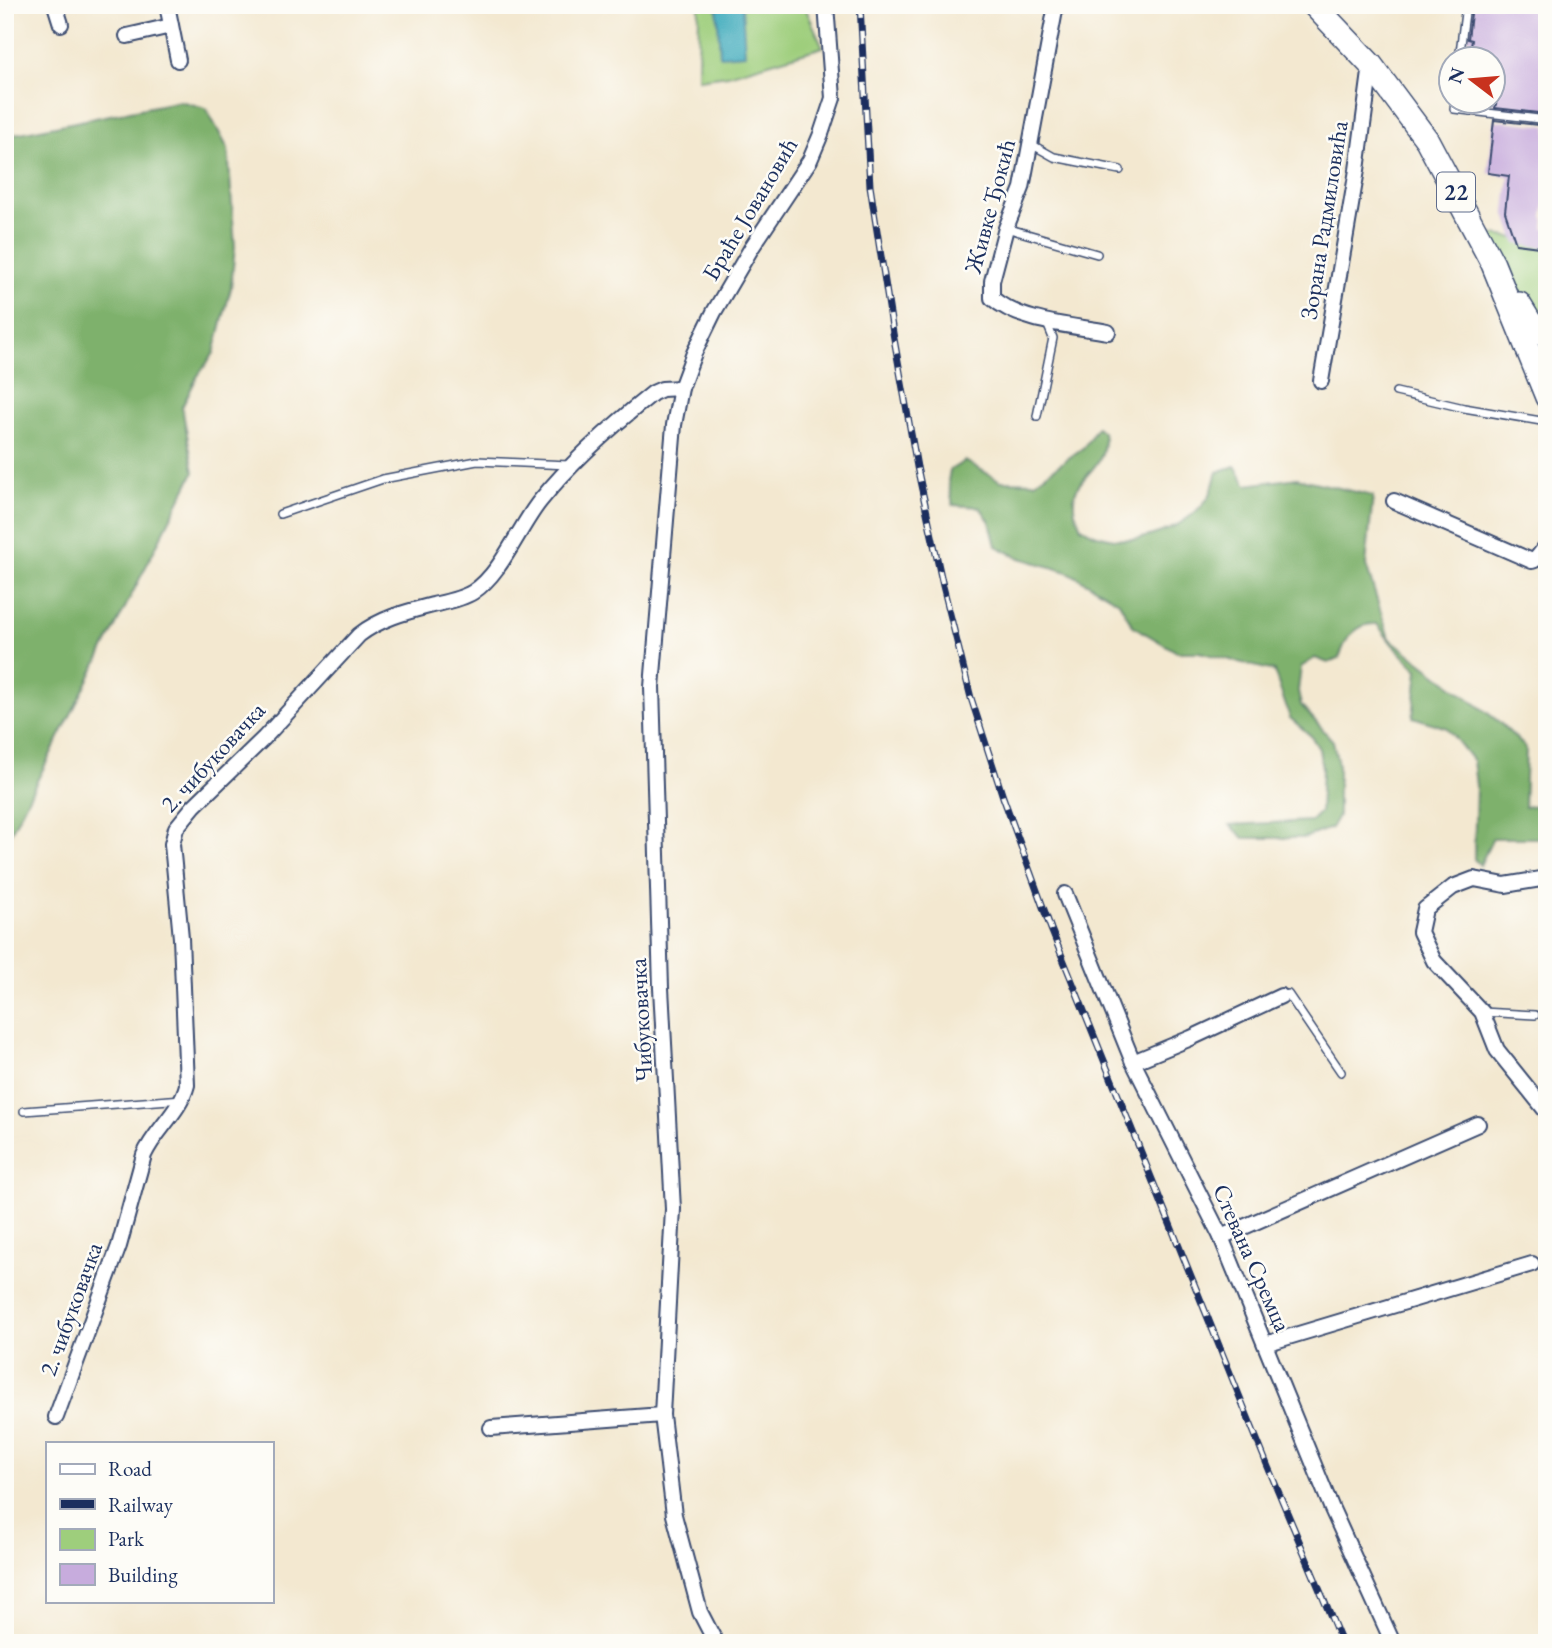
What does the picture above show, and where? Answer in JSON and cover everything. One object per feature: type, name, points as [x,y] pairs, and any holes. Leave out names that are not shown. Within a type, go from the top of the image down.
[{"type":"main road","name":"22","points":[[1314,5],[1371,65],[1427,140],[1493,264],[1547,397]]},
{"type":"main road","points":[[1493,264],[1503,273],[1526,316],[1547,336]]},
{"type":"street","points":[[55,5],[61,24]]},
{"type":"street","points":[[167,5],[178,60]]},
{"type":"street","name":"Браће Јовановић","points":[[681,388],[714,312],[752,247],[810,160],[821,134],[833,98],[826,5]]},
{"type":"street","name":"Живке Ђокић","points":[[1056,5],[1022,188],[1006,228],[992,281],[992,298],[1004,309],[1108,332]]},
{"type":"street","points":[[127,36],[171,26]]},
{"type":"street","name":"Зорана Радмиловића","points":[[1321,381],[1357,170],[1371,65]]},
{"type":"street","name":"2. чибуковачка","points":[[56,1417],[119,1246],[144,1155],[149,1143],[183,1099],[187,1085],[181,938],[172,845],[176,828],[359,635],[372,625],[389,618],[472,592],[495,568],[539,502],[573,466],[653,393],[669,387],[681,388]]},
{"type":"street","name":"Чибуковачка","points":[[681,388],[674,425],[652,687],[661,988],[673,1209],[662,1415],[674,1515],[700,1612],[716,1643]]},
{"type":"street","points":[[1394,501],[1532,561],[1547,545]]},
{"type":"street","points":[[1547,878],[1505,885],[1474,879],[1453,887],[1425,909],[1420,932],[1434,961],[1482,1012],[1497,1050],[1547,1112]]},
{"type":"street","name":"Стевана Сремца","points":[[1065,894],[1133,1062],[1222,1237],[1332,1509],[1393,1643]]},
{"type":"street","points":[[1133,1062],[1281,996]]},
{"type":"street","points":[[1222,1237],[1478,1124]]},
{"type":"street","points":[[1265,1344],[1532,1264]]},
{"type":"street","points":[[491,1428],[662,1415]]},
{"type":"lane","points":[[1462,46],[1466,5]]},
{"type":"lane","points":[[1506,115],[1547,120]]},
{"type":"lane","points":[[1031,144],[1054,157],[1120,170]]},
{"type":"lane","points":[[1006,228],[1097,254]]},
{"type":"lane","points":[[1037,416],[1053,338],[1045,320]]},
{"type":"lane","points":[[1396,392],[1464,408],[1547,422]]},
{"type":"lane","points":[[280,514],[383,479],[477,461],[573,466]]},
{"type":"lane","points":[[1281,996],[1288,994],[1341,1072]]},
{"type":"lane","points":[[1482,1012],[1535,1015]]},
{"type":"lane","points":[[24,1111],[183,1099]]},
{"type":"green space","points":[[699,5],[804,5],[823,47],[728,75],[698,79]]},
{"type":"green space","points":[[180,101],[206,108],[228,149],[235,247],[231,288],[214,353],[197,377],[182,407],[194,472],[5,844],[5,136]]},
{"type":"green space","points":[[1477,233],[1547,242],[1547,396]]},
{"type":"green space","points":[[1097,427],[1103,432],[1101,456],[1078,487],[1074,506],[1081,527],[1098,535],[1130,539],[1160,533],[1174,527],[1187,519],[1208,498],[1217,472],[1235,466],[1247,485],[1297,478],[1373,496],[1366,565],[1389,638],[1498,721],[1526,748],[1524,807],[1547,804],[1547,838],[1493,838],[1480,865],[1474,859],[1476,786],[1473,761],[1447,728],[1413,717],[1418,670],[1393,645],[1377,624],[1369,624],[1352,634],[1339,659],[1328,663],[1315,658],[1301,667],[1298,691],[1301,705],[1333,741],[1338,764],[1338,816],[1331,828],[1304,838],[1244,838],[1230,825],[1311,821],[1320,812],[1322,768],[1319,749],[1311,736],[1290,718],[1274,671],[1199,652],[1177,652],[1133,626],[1119,602],[1068,572],[1020,558],[996,546],[990,522],[980,507],[953,505],[948,481],[950,470],[965,461],[1001,481],[1035,482],[1084,447]]},
{"type":"water","points":[[717,5],[742,5],[745,54],[720,56]]},
{"type":"building","points":[[1472,5],[1547,5],[1547,114],[1506,109],[1506,46],[1471,46],[1472,40],[1468,39]]},
{"type":"building","points":[[1494,120],[1547,126],[1547,187],[1543,218],[1544,229],[1547,229],[1547,248],[1516,244],[1505,212],[1509,176],[1488,173]]},
{"type":"railway","points":[[860,5],[870,186],[893,333],[917,467],[971,698],[1003,797],[1051,929],[1268,1467],[1342,1643]]}]
